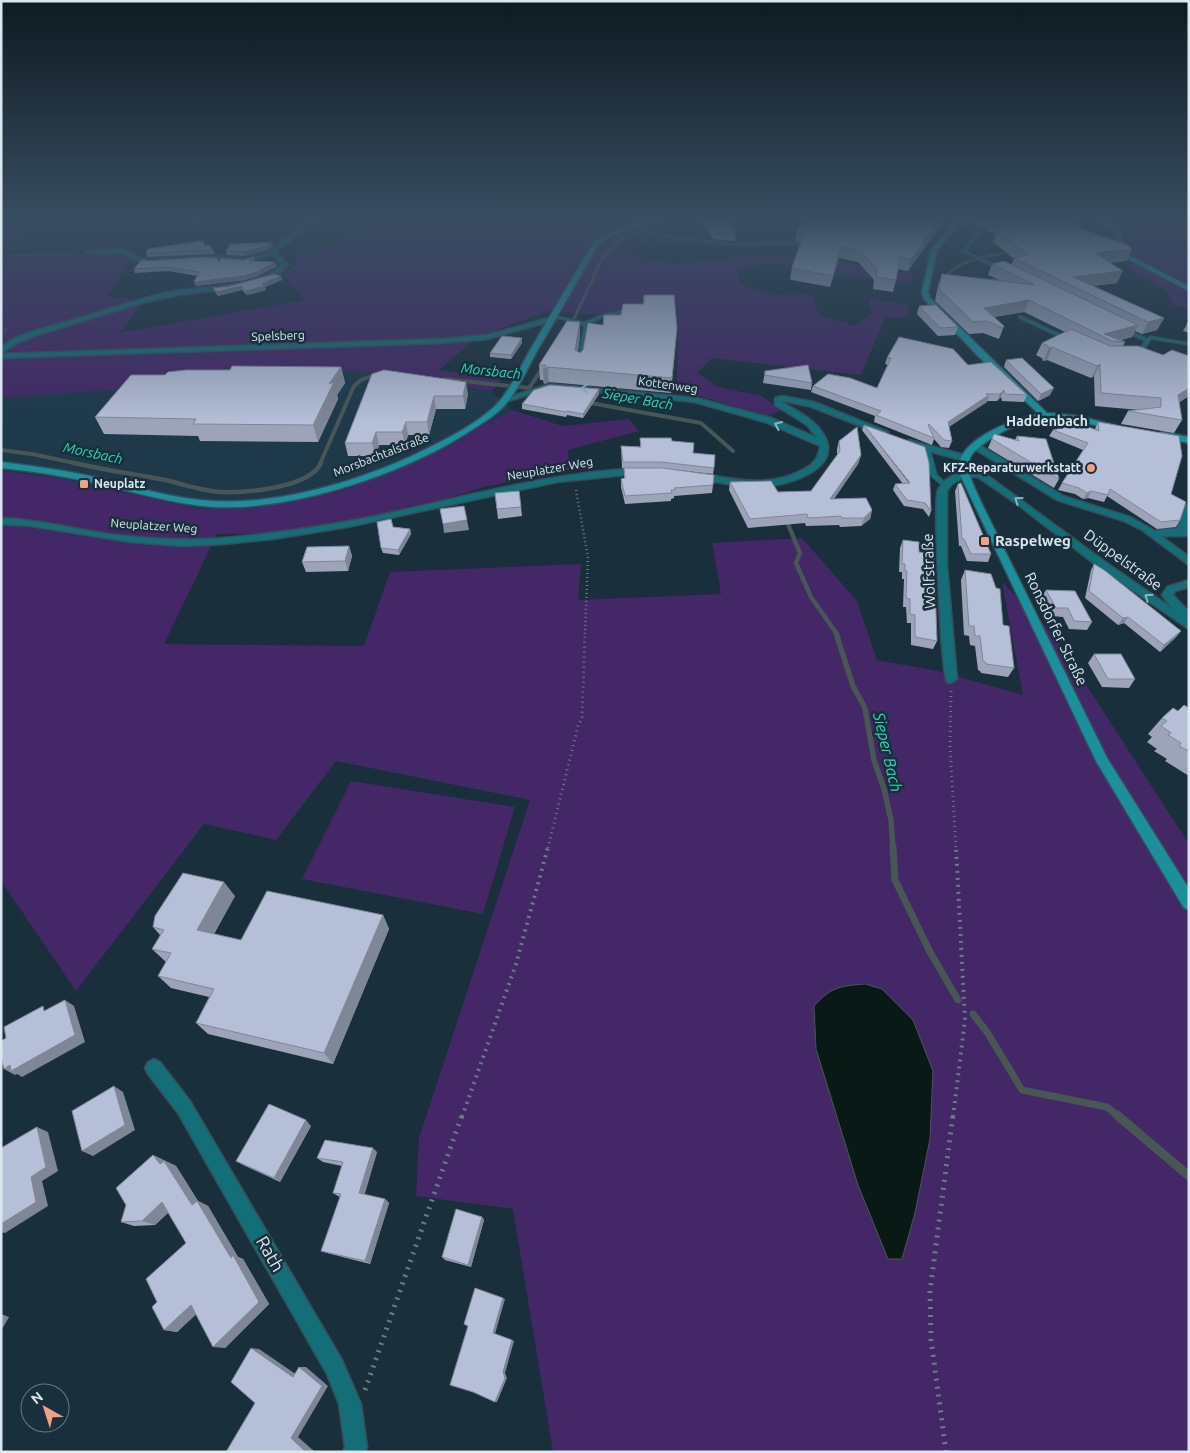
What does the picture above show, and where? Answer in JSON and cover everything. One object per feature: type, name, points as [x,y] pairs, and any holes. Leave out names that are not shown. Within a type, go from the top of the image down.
[{"type":"main road","name":"Morsbachtalstraße","points":[[1,464],[53,472],[196,502],[216,504],[256,502],[334,486],[403,462],[458,436],[489,415],[502,402],[517,381],[572,287]]},
{"type":"main road","points":[[925,287],[924,292],[927,299],[974,348],[1045,415]]},
{"type":"main road","points":[[965,458],[976,446],[997,431],[1045,415],[1126,428]]},
{"type":"main road","points":[[1152,433],[1189,440]]},
{"type":"main road","name":"Ronsdorfer Straße","points":[[965,458],[965,474],[976,502],[1102,761],[1189,903]]},
{"type":"street","points":[[1,351],[6,346],[34,335],[145,300],[174,293],[221,287]]},
{"type":"street","name":"Spelsberg","points":[[1,356],[441,341],[487,337],[554,318]]},
{"type":"street","name":"Kottenweg","points":[[502,402],[549,386],[696,400],[768,420],[823,444]]},
{"type":"street","points":[[686,474],[751,484],[789,480],[814,467],[821,459],[822,437],[811,424],[778,403],[778,400],[788,398],[811,404],[927,449],[965,458]]},
{"type":"street","points":[[976,446],[1060,498],[1126,520],[1155,535],[1188,560]]},
{"type":"street","name":"Neuplatzer Weg","points":[[1,521],[27,521],[117,538],[222,542],[286,534],[359,521],[574,476],[621,472],[652,472]]},
{"type":"street","points":[[946,486],[965,474]]},
{"type":"street","name":"Düppelstraße","points":[[965,474],[982,475],[1104,566],[1188,625]]},
{"type":"street","name":"Wolfstraße","points":[[946,486],[942,492],[942,566],[951,679]]},
{"type":"street","points":[[1155,535],[1162,532],[1185,533],[1189,507]]},
{"type":"street","points":[[1188,625],[1188,618],[1175,606],[1167,595],[1171,589],[1189,583]]},
{"type":"street","name":"Rath","points":[[154,1068],[184,1107],[335,1367],[350,1404],[356,1447],[354,1452]]},
{"type":"lane","points":[[554,318],[582,323],[605,315],[634,309]]},
{"type":"lane","points":[[1020,318],[1077,344]]},
{"type":"lane","points":[[579,365],[586,327],[582,323]]},
{"type":"lane","points":[[1122,328],[1148,341]]},
{"type":"lane","points":[[1133,355],[1140,351],[1150,337],[1189,344]]},
{"type":"lane","points":[[927,449],[934,476],[946,486]]},
{"type":"path","points":[[1,327],[7,330],[3,335]]},
{"type":"path","points":[[363,1396],[516,964],[552,834],[578,726],[582,718],[588,558],[574,476]]},
{"type":"path","points":[[946,1452],[931,1339],[930,1291],[964,1020],[965,991],[950,747],[951,679]]},
{"type":"shaded area","points":[[1,287],[113,287],[106,297],[145,300],[119,333],[305,300],[294,287],[748,287],[773,295],[813,294],[818,314],[855,326],[872,313],[869,299],[909,305],[907,317],[885,317],[861,375],[712,358],[697,373],[718,387],[762,396],[781,410],[769,416],[677,390],[678,309],[633,306],[597,315],[550,310],[476,338],[439,370],[502,380],[491,391],[362,372],[267,372],[138,388],[1,398]]},
{"type":"shaded area","points":[[1160,287],[1189,287],[1189,309],[1174,305],[1165,290]]},
{"type":"shaded area","points":[[267,372],[362,372],[491,391],[512,410],[411,464],[341,491],[255,508],[198,509],[59,478],[1,471],[1,398]]},
{"type":"shaded area","points":[[512,410],[563,426],[629,419],[639,431],[568,450],[570,470],[484,487],[423,506],[289,533],[217,534],[164,644],[364,646],[390,572],[581,564],[578,600],[721,594],[712,543],[802,538],[857,601],[877,660],[938,671],[1023,695],[1002,582],[1054,635],[1189,844],[1189,1452],[553,1452],[513,1209],[416,1196],[419,1138],[530,800],[336,761],[276,840],[204,824],[76,991],[1,881],[1,471],[59,478],[198,509],[255,508],[341,491],[411,464]]},
{"type":"shaded area","points":[[351,781],[515,807],[483,914],[302,879]]},
{"type":"shaded area","points":[[865,984],[882,989],[913,1020],[933,1071],[930,1139],[915,1213],[902,1259],[888,1259],[858,1185],[816,1049],[814,1006],[831,991]]},
{"type":"building","points":[[223,287],[238,287],[217,292],[213,288]]},
{"type":"building","points":[[242,287],[262,287],[246,291]]},
{"type":"building","points":[[939,287],[1058,287],[1138,325],[1104,334],[1125,342],[1112,341],[1029,300],[984,308],[1004,326],[1003,328],[987,321],[973,322],[939,289]]},
{"type":"building","points":[[1074,287],[1095,287],[1164,318],[1148,322]]},
{"type":"building","points":[[644,295],[674,295],[677,328],[672,378],[548,367],[543,369],[546,365],[539,365],[567,321],[580,322],[575,350],[580,353],[583,350],[588,323],[603,325],[604,315],[621,315],[623,304],[644,304]]},
{"type":"building","points":[[936,305],[958,327],[940,328],[919,306]]},
{"type":"building","points":[[1071,329],[1110,346],[1138,346],[1163,355],[1172,350],[1189,356],[1189,388],[1178,395],[1182,420],[1128,411],[1161,407],[1161,398],[1101,393],[1100,364],[1097,366],[1052,347],[1049,348],[1042,343]]},
{"type":"building","points":[[502,336],[522,338],[511,355],[490,353]]},
{"type":"building","points":[[899,337],[953,349],[968,365],[991,362],[1027,395],[1005,394],[1004,390],[1000,394],[986,394],[989,395],[948,422],[952,441],[944,440],[929,424],[934,438],[876,415],[881,411],[813,386],[828,374],[850,378],[877,388],[891,358],[887,358]]},
{"type":"building","points":[[1022,358],[1054,388],[1041,394],[1006,360]]},
{"type":"building","points":[[808,365],[812,383],[765,375],[765,371]]},
{"type":"building","points":[[232,366],[341,367],[329,384],[334,382],[313,425],[193,424],[196,419],[95,417],[131,375],[165,375],[168,372],[186,370],[230,370]]},
{"type":"building","points":[[384,370],[466,382],[463,396],[434,396],[427,422],[406,422],[402,432],[376,432],[372,443],[345,443],[372,374]]},
{"type":"building","points":[[550,385],[599,389],[583,414],[522,404],[534,390]]},
{"type":"building","points":[[1098,422],[1179,436],[1182,456],[1171,494],[1186,502],[1180,520],[1161,522],[1110,489],[1108,495],[1091,491],[1087,493],[1079,488],[1062,483],[1088,443],[1053,430],[1080,424],[1099,431]]},
{"type":"building","points":[[864,425],[925,447],[929,463],[931,511],[925,503],[907,500],[895,484],[910,483]]},
{"type":"building","points":[[857,427],[861,455],[830,499],[866,498],[872,510],[864,518],[842,518],[841,516],[808,518],[807,514],[750,519],[730,482],[771,481],[778,492],[811,491],[840,451],[839,441]]},
{"type":"building","points":[[994,434],[1019,441],[1017,436],[1046,439],[1059,479],[992,439]]},
{"type":"building","points":[[640,438],[671,438],[672,441],[694,443],[693,453],[715,455],[714,468],[661,462],[623,462],[621,446],[641,447]]},
{"type":"building","points":[[624,468],[663,468],[714,475],[713,485],[674,488],[675,490],[671,490],[672,493],[625,496],[621,479],[625,478]]},
{"type":"building","points":[[961,483],[991,554],[971,554],[964,539],[962,539],[958,484]]},
{"type":"building","points":[[519,491],[521,507],[497,509],[495,493]]},
{"type":"building","points":[[464,506],[467,520],[443,524],[440,509]]},
{"type":"building","points":[[391,519],[393,527],[410,529],[398,550],[381,548],[377,522]]},
{"type":"building","points":[[903,540],[919,542],[919,552],[934,554],[937,641],[915,637],[915,615],[910,614],[910,599],[906,598],[907,571],[905,571],[905,564],[902,564]]},
{"type":"building","points":[[349,546],[345,561],[302,562],[307,547]]},
{"type":"building","points":[[1094,564],[1181,631],[1164,645],[1128,617],[1123,618],[1089,591]]},
{"type":"building","points":[[965,570],[991,574],[996,588],[1000,589],[1003,625],[1009,626],[1014,668],[986,664],[983,661],[980,636],[975,636],[974,626],[969,626]]},
{"type":"building","points":[[1046,590],[1075,591],[1092,622],[1074,621],[1068,608],[1056,608]]},
{"type":"building","points":[[1094,654],[1121,654],[1135,679],[1108,679]]},
{"type":"building","points":[[1184,705],[1189,708],[1189,751],[1179,746],[1181,743],[1168,735],[1171,733],[1161,726],[1167,721],[1162,718],[1173,708],[1178,711]]},
{"type":"building","points":[[183,873],[224,882],[197,930],[241,940],[267,891],[383,915],[324,1053],[196,1023],[214,989],[158,976],[171,953],[152,949],[164,930],[153,927],[155,916]]},
{"type":"building","points":[[65,1000],[75,1035],[11,1071],[10,1065],[4,1069],[1,1057],[1,1041],[6,1038],[4,1027],[43,1006],[44,1011]]},
{"type":"building","points":[[114,1086],[125,1125],[82,1151],[72,1111]]},
{"type":"building","points":[[269,1104],[306,1120],[274,1178],[236,1161]]},
{"type":"building","points":[[37,1127],[46,1167],[31,1177],[36,1202],[1,1224],[1,1148]]},
{"type":"building","points":[[325,1140],[373,1148],[359,1193],[385,1199],[365,1261],[321,1251],[341,1194],[333,1193],[343,1162],[317,1158]]},
{"type":"building","points":[[153,1155],[160,1164],[164,1161],[192,1205],[197,1201],[231,1258],[233,1255],[259,1302],[213,1347],[191,1305],[164,1330],[152,1307],[157,1302],[146,1279],[186,1243],[162,1202],[142,1221],[121,1222],[126,1205],[116,1188]]},
{"type":"building","points":[[456,1209],[482,1217],[468,1265],[442,1257]]},
{"type":"building","points":[[475,1288],[503,1298],[493,1333],[512,1340],[503,1372],[505,1378],[495,1402],[473,1392],[450,1385],[468,1326],[464,1324]]},
{"type":"building","points":[[251,1348],[293,1377],[299,1367],[322,1386],[291,1438],[306,1452],[226,1452],[255,1403],[231,1382]]},
{"type":"waterway","name":"Morsbach","points":[[571,325],[589,287]]},
{"type":"waterway","name":"Morsbach","points":[[445,379],[529,388],[544,366]]},
{"type":"waterway","name":"Morsbach","points":[[320,464],[354,386],[361,380],[379,373]]},
{"type":"waterway","name":"Sieper Bach","points":[[585,402],[701,423],[733,451]]},
{"type":"waterway","name":"Morsbach","points":[[1,450],[32,454],[79,464]]},
{"type":"waterway","name":"Morsbach","points":[[74,463],[221,492],[260,490],[291,483],[315,471],[321,463]]},
{"type":"waterway","name":"Sieper Bach","points":[[785,517],[800,553],[796,563],[811,597],[837,634]]},
{"type":"waterway","name":"Sieper Bach","points":[[836,633],[853,686],[865,708],[874,760],[884,789],[891,820],[893,848]]},
{"type":"waterway","name":"Sieper Bach","points":[[893,847],[895,880],[930,952],[958,1000]]},
{"type":"waterway","name":"Sieper Bach","points":[[973,1014],[987,1032],[1022,1090],[1107,1107],[1119,1117]]},
{"type":"waterway","name":"Sieper Bach","points":[[1117,1115],[1189,1176]]},
{"type":"place","name":"KFZ-Reparaturwerkstatt","points":[[1091,468]]},
{"type":"place","name":"Neuplatz","points":[[84,484]]},
{"type":"place","name":"Raspelweg","points":[[985,541]]},
{"type":"district","name":"Haddenbach","points":[[1047,421]]}]
